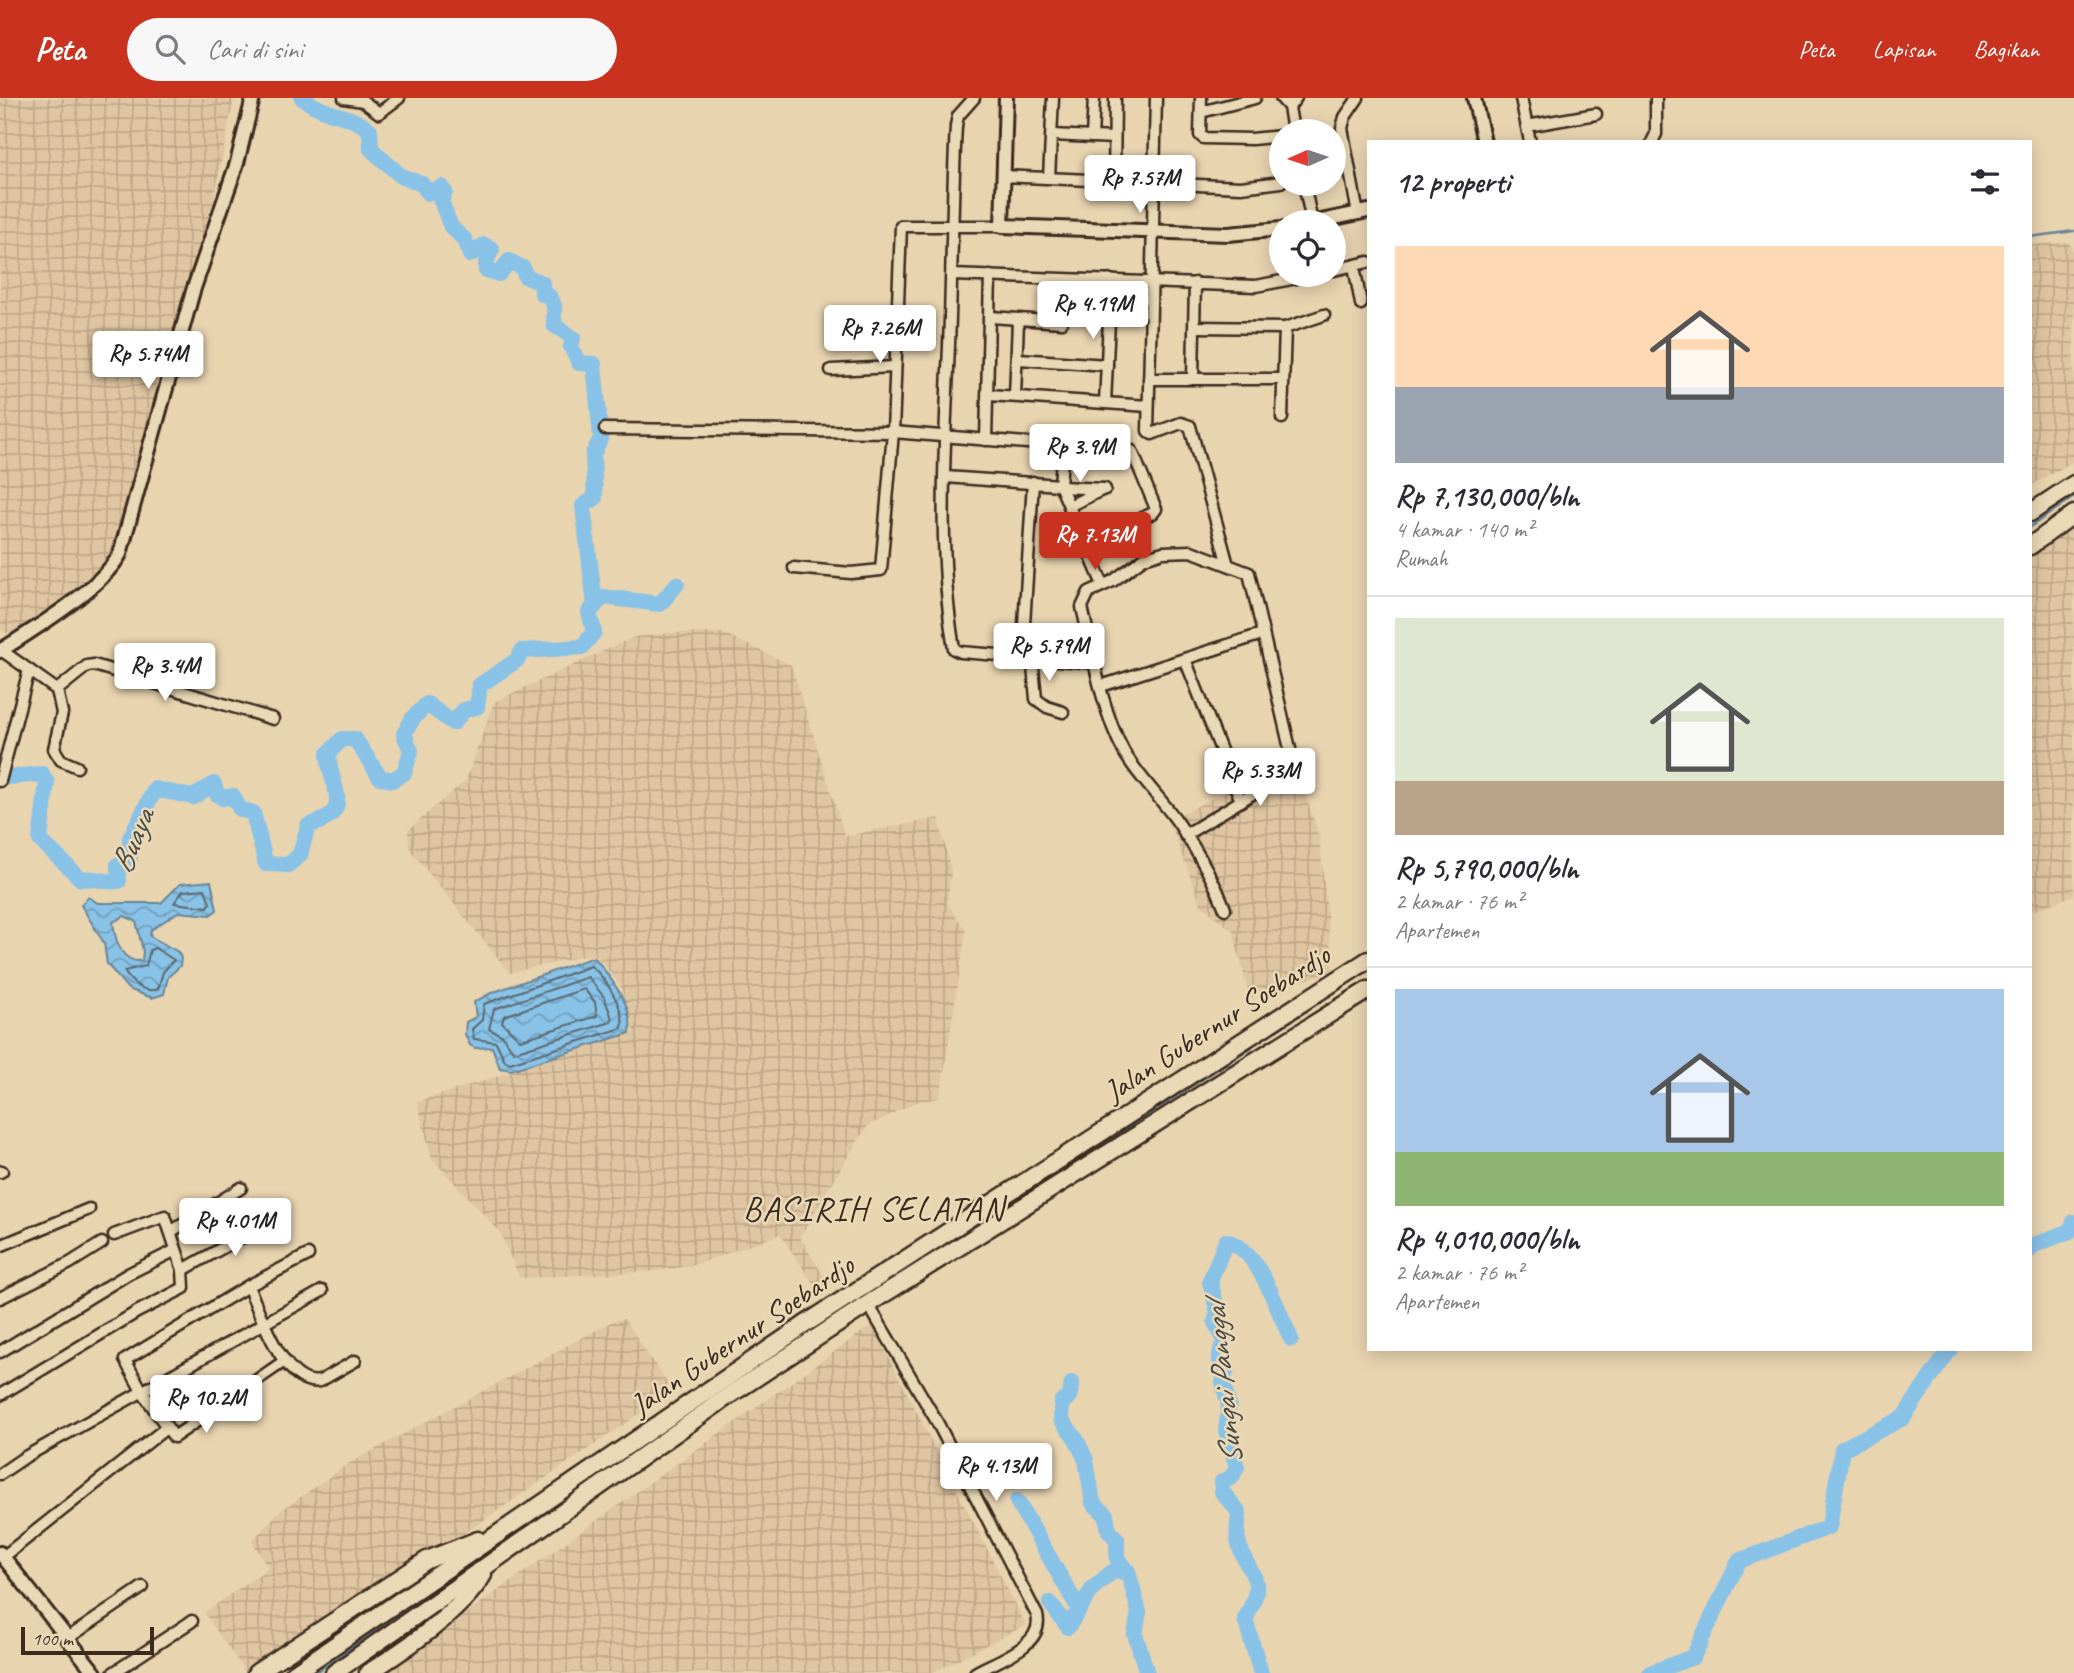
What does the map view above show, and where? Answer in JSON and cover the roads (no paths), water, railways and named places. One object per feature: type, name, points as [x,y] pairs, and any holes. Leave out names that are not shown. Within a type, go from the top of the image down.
[{"type":"highway","points":[[2032,512],[2074,484]]},
{"type":"highway","points":[[2032,545],[2074,514]]},
{"type":"highway","name":"Jalan Gubernur Soebardjo","points":[[295,1673],[492,1536],[891,1267],[1367,961]]},
{"type":"highway","name":"Jalan Gubernur Soebardjo","points":[[334,1673],[731,1394],[1367,991]]},
{"type":"highway","points":[[1256,1032],[1270,1053]]},
{"type":"highway","points":[[256,1673],[442,1552],[492,1536]]},
{"type":"highway","points":[[368,1673],[457,1605],[475,1587],[488,1567]]},
{"type":"highway","points":[[365,1601],[375,1617]]},
{"type":"street","points":[[77,767],[61,760],[54,749],[62,713],[57,690],[0,650],[77,597],[106,572],[120,554],[193,291],[237,163],[253,98]]},
{"type":"street","points":[[344,98],[363,101],[379,113],[399,98]]},
{"type":"street","points":[[961,98],[962,112]]},
{"type":"street","points":[[974,98],[962,112],[956,126],[951,226],[944,562],[954,649],[961,652],[1096,663]]},
{"type":"street","points":[[1002,226],[1006,98]]},
{"type":"street","points":[[1049,178],[1053,98]]},
{"type":"street","points":[[1092,137],[1094,98]]},
{"type":"street","points":[[1114,181],[1115,98]]},
{"type":"street","points":[[1157,98],[1151,232],[1148,406],[1150,433],[1181,423],[1190,426],[1228,565]]},
{"type":"street","points":[[1201,98],[1203,138],[1269,137]]},
{"type":"street","points":[[1200,112],[1255,98]]},
{"type":"street","points":[[1281,98],[1289,107],[1291,119]]},
{"type":"street","points":[[1289,107],[1296,98]]},
{"type":"street","points":[[1358,98],[1345,117],[1342,128],[1363,212]]},
{"type":"street","points":[[1474,98],[1484,140]]},
{"type":"street","points":[[1521,98],[1530,140]]},
{"type":"street","points":[[1653,140],[1656,134],[1656,98]]},
{"type":"street","points":[[1527,125],[1596,114]]},
{"type":"street","points":[[1052,135],[1114,138]]},
{"type":"street","points":[[1003,177],[1255,187],[1269,184]]},
{"type":"street","points":[[794,568],[851,573],[881,570],[893,432],[901,226],[1002,226],[1228,234],[1269,230]]},
{"type":"street","points":[[1346,267],[1367,262]]},
{"type":"street","points":[[1354,265],[1361,304]]},
{"type":"street","points":[[952,275],[1269,285]]},
{"type":"street","points":[[986,440],[990,276]]},
{"type":"street","points":[[1105,403],[1111,280]]},
{"type":"street","points":[[1193,377],[1195,283]]},
{"type":"street","points":[[1195,327],[1284,328],[1324,315]]},
{"type":"street","points":[[991,317],[1062,322]]},
{"type":"street","points":[[1015,396],[1018,321]]},
{"type":"street","points":[[1282,418],[1284,328]]},
{"type":"street","points":[[1018,359],[1107,365]]},
{"type":"street","points":[[831,370],[895,367]]},
{"type":"street","points":[[1149,379],[1281,379]]},
{"type":"street","points":[[989,395],[1148,406]]},
{"type":"street","points":[[605,429],[893,432],[1132,451],[1156,509],[1153,513],[1084,544]]},
{"type":"street","points":[[1063,446],[1060,486],[1103,585]]},
{"type":"street","points":[[945,477],[1105,489],[1069,506]]},
{"type":"street","points":[[1033,482],[1027,656],[1036,699],[1046,707],[1063,712]]},
{"type":"street","points":[[1185,835],[1280,777],[1291,765],[1252,580],[1245,570],[1191,551],[1163,552],[1144,558],[1089,592],[1083,601],[1101,686],[1126,755],[1185,835],[1217,888],[1226,909]]},
{"type":"street","points":[[1101,686],[1262,634]]},
{"type":"street","points":[[1185,659],[1241,802]]},
{"type":"street","points":[[57,690],[90,665],[273,719]]},
{"type":"street","points":[[0,780],[29,670]]},
{"type":"street","points":[[172,1231],[241,1188]]},
{"type":"street","points":[[218,1203],[241,1238]]},
{"type":"street","points":[[0,1246],[89,1209]]},
{"type":"street","points":[[2,1390],[184,1288],[183,1270],[167,1218],[162,1215],[114,1235]]},
{"type":"street","points":[[183,1270],[272,1220]]},
{"type":"street","points":[[0,1298],[70,1263],[102,1243]]},
{"type":"street","points":[[0,1352],[128,1274],[176,1250]]},
{"type":"street","points":[[283,1362],[174,1437],[125,1362],[127,1357],[248,1286],[307,1255]]},
{"type":"street","points":[[248,1286],[283,1362],[299,1377],[316,1382],[355,1361]]},
{"type":"street","points":[[0,1474],[322,1291]]},
{"type":"street","points":[[869,1304],[936,1420],[1037,1615],[1039,1629],[1033,1640],[975,1673]]},
{"type":"street","points":[[95,1673],[2,1555],[166,1428]]},
{"type":"street","points":[[68,1638],[143,1587]]},
{"type":"street","points":[[113,1673],[192,1620]]},
{"type":"water","points":[[211,881],[217,910],[210,915],[178,912],[151,930],[150,936],[178,952],[181,958],[180,966],[168,977],[164,994],[152,998],[128,989],[107,964],[104,943],[81,905],[88,897],[98,903],[161,903],[180,884]],"holes":[[[124,916],[136,921],[143,951],[142,961],[129,958],[120,949],[113,922]]]},
{"type":"water","points":[[591,958],[596,959],[620,993],[628,1013],[630,1033],[511,1070],[500,1068],[492,1047],[475,1048],[470,1045],[465,1034],[466,1022],[476,1017],[474,1002],[491,993]]},
{"type":"waterway","points":[[302,98],[320,109],[354,120],[370,130],[371,149],[401,176],[422,184],[428,193],[442,187],[445,192],[441,201],[451,227],[465,240],[470,255],[484,245],[492,249],[486,262],[486,270],[499,274],[509,261],[523,268],[525,276],[542,283],[542,294],[549,296],[554,305],[554,325],[573,338],[571,347],[579,363],[594,364],[601,438],[593,454],[595,498],[583,506],[595,606]]},
{"type":"waterway","points":[[2032,237],[2074,231]]},
{"type":"waterway","points":[[2032,526],[2074,497]]},
{"type":"waterway","name":"Buaya","points":[[0,778],[42,774],[47,783],[40,840],[81,879],[119,881],[118,865],[130,858],[130,838],[155,789],[193,797],[214,784],[217,794],[223,798],[233,796],[240,809],[253,813],[266,864],[288,865],[300,855],[308,826],[323,820],[336,806],[337,797],[328,754],[342,739],[355,739],[380,777],[392,780],[404,773],[411,751],[404,734],[413,718],[427,704],[453,723],[464,710],[477,707],[480,685],[517,660],[522,651],[582,647],[594,632],[589,612],[603,597],[660,604],[677,584]]},
{"type":"waterway","points":[[1276,1031],[1367,971]]},
{"type":"waterway","points":[[755,1369],[1252,1047]]},
{"type":"waterway","points":[[2032,1248],[2070,1231],[2074,1222]]},
{"type":"waterway","name":"Sungai Panggal","points":[[1261,1673],[1245,1619],[1256,1593],[1256,1584],[1238,1540],[1239,1512],[1222,1492],[1222,1482],[1232,1477],[1237,1467],[1226,1431],[1229,1406],[1223,1383],[1226,1372],[1220,1356],[1225,1340],[1215,1322],[1218,1313],[1210,1281],[1226,1241],[1248,1255],[1257,1267],[1291,1339]]},
{"type":"waterway","points":[[1650,1673],[1693,1657],[1739,1561],[1829,1527],[1842,1449],[1903,1418],[1949,1351]]},
{"type":"waterway","points":[[1072,1383],[1069,1398],[1062,1401],[1061,1419],[1076,1439],[1086,1460],[1093,1503],[1106,1515],[1109,1531],[1117,1539],[1117,1558],[1128,1571],[1139,1612],[1135,1634],[1147,1673]]},
{"type":"waterway","points":[[315,1673],[689,1414]]},
{"type":"waterway","points":[[1017,1501],[1079,1609]]},
{"type":"waterway","points":[[1050,1603],[1068,1627],[1093,1588],[1112,1572],[1128,1571]]},
{"type":"district","name":"BASIRIH SELATAN","points":[[874,1209]]}]
